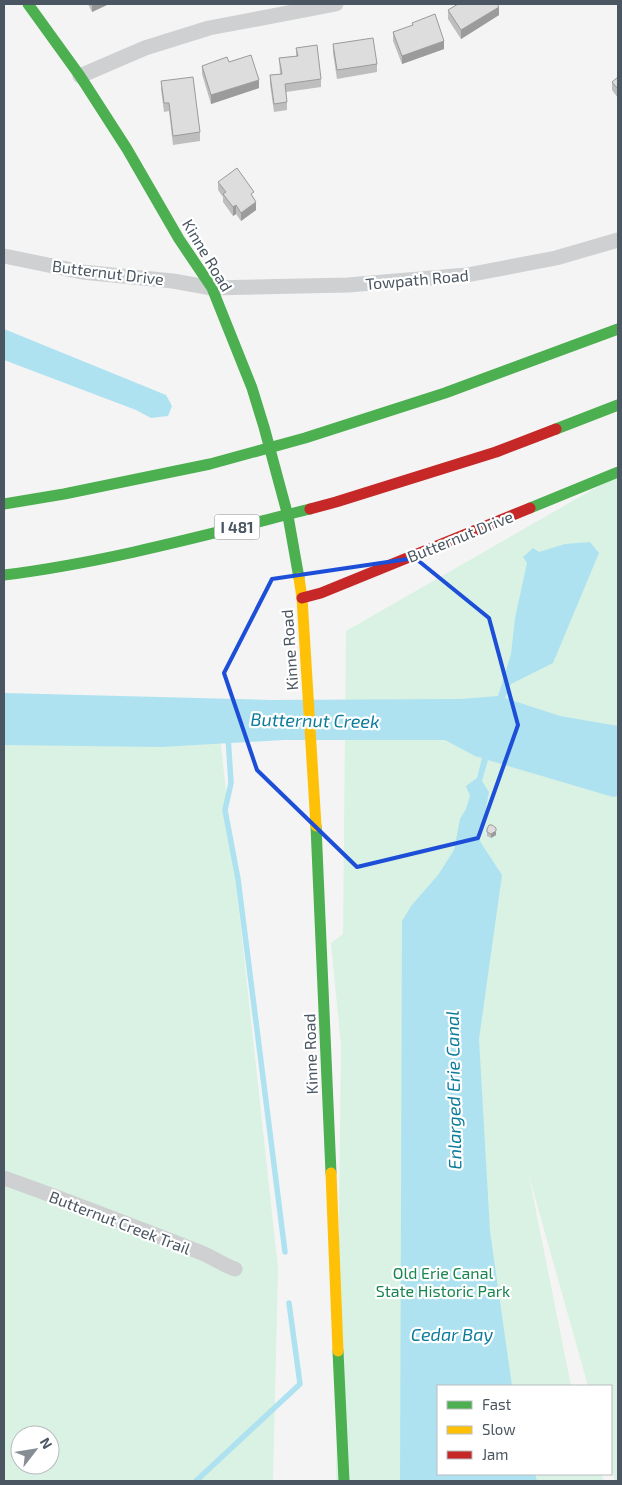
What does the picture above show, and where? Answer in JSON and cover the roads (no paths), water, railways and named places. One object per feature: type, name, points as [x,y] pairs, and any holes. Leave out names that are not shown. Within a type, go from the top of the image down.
[{"type":"main road","name":"Kinne Road","points":[[28,4],[80,76],[127,149],[179,239],[212,288],[252,388],[278,475],[295,554],[302,598],[315,805],[344,1481]]},
{"type":"main road","points":[[4,504],[64,494],[210,464],[305,438],[445,394],[618,329]]},
{"type":"main road","name":"I 481","points":[[4,575],[43,570],[161,546],[336,502],[496,452],[618,405]]},
{"type":"main road","name":"Butternut Drive","points":[[302,598],[321,593],[618,472]]},
{"type":"street","points":[[80,76],[145,48],[264,10],[336,4]]},
{"type":"street","name":"Towpath Road","points":[[212,288],[357,284],[467,275],[556,258],[618,240]]},
{"type":"street","name":"Butternut Drive","points":[[4,256],[82,272],[173,281],[212,288]]},
{"type":"street","name":"Butternut Creek Trail","points":[[4,1178],[118,1219],[136,1228],[200,1252],[220,1264],[235,1268]]},
{"type":"water","points":[[4,329],[166,395],[172,406],[168,416],[151,418],[136,410],[4,360]]},
{"type":"water","points":[[590,542],[599,553],[553,663],[511,684],[505,698],[560,716],[618,726],[618,796],[613,797],[488,760],[482,781],[489,792],[484,818],[477,833],[481,843],[502,875],[479,1039],[490,1231],[512,1385],[437,1385],[437,1475],[535,1475],[537,1481],[400,1481],[402,921],[411,906],[438,875],[454,850],[460,819],[466,809],[470,796],[466,786],[477,778],[482,758],[445,740],[284,740],[161,747],[4,745],[4,693],[271,700],[461,699],[498,696],[511,654],[515,618],[527,563],[523,557],[533,548],[539,552],[565,544]]},
{"type":"waterway","points":[[228,736],[231,783],[225,810],[238,879],[285,1252]]},
{"type":"waterway","points":[[196,1481],[300,1384],[289,1303]]},
{"type":"water label","name":"Butternut Creek","points":[[315,720]]},
{"type":"water label","name":"Enlarged Erie Canal","points":[[453,1090]]},
{"type":"water label","name":"Cedar Bay","points":[[452,1334]]},
{"type":"park label","name":"Old Erie Canal State Historic Park","points":[[443,1281]]}]
